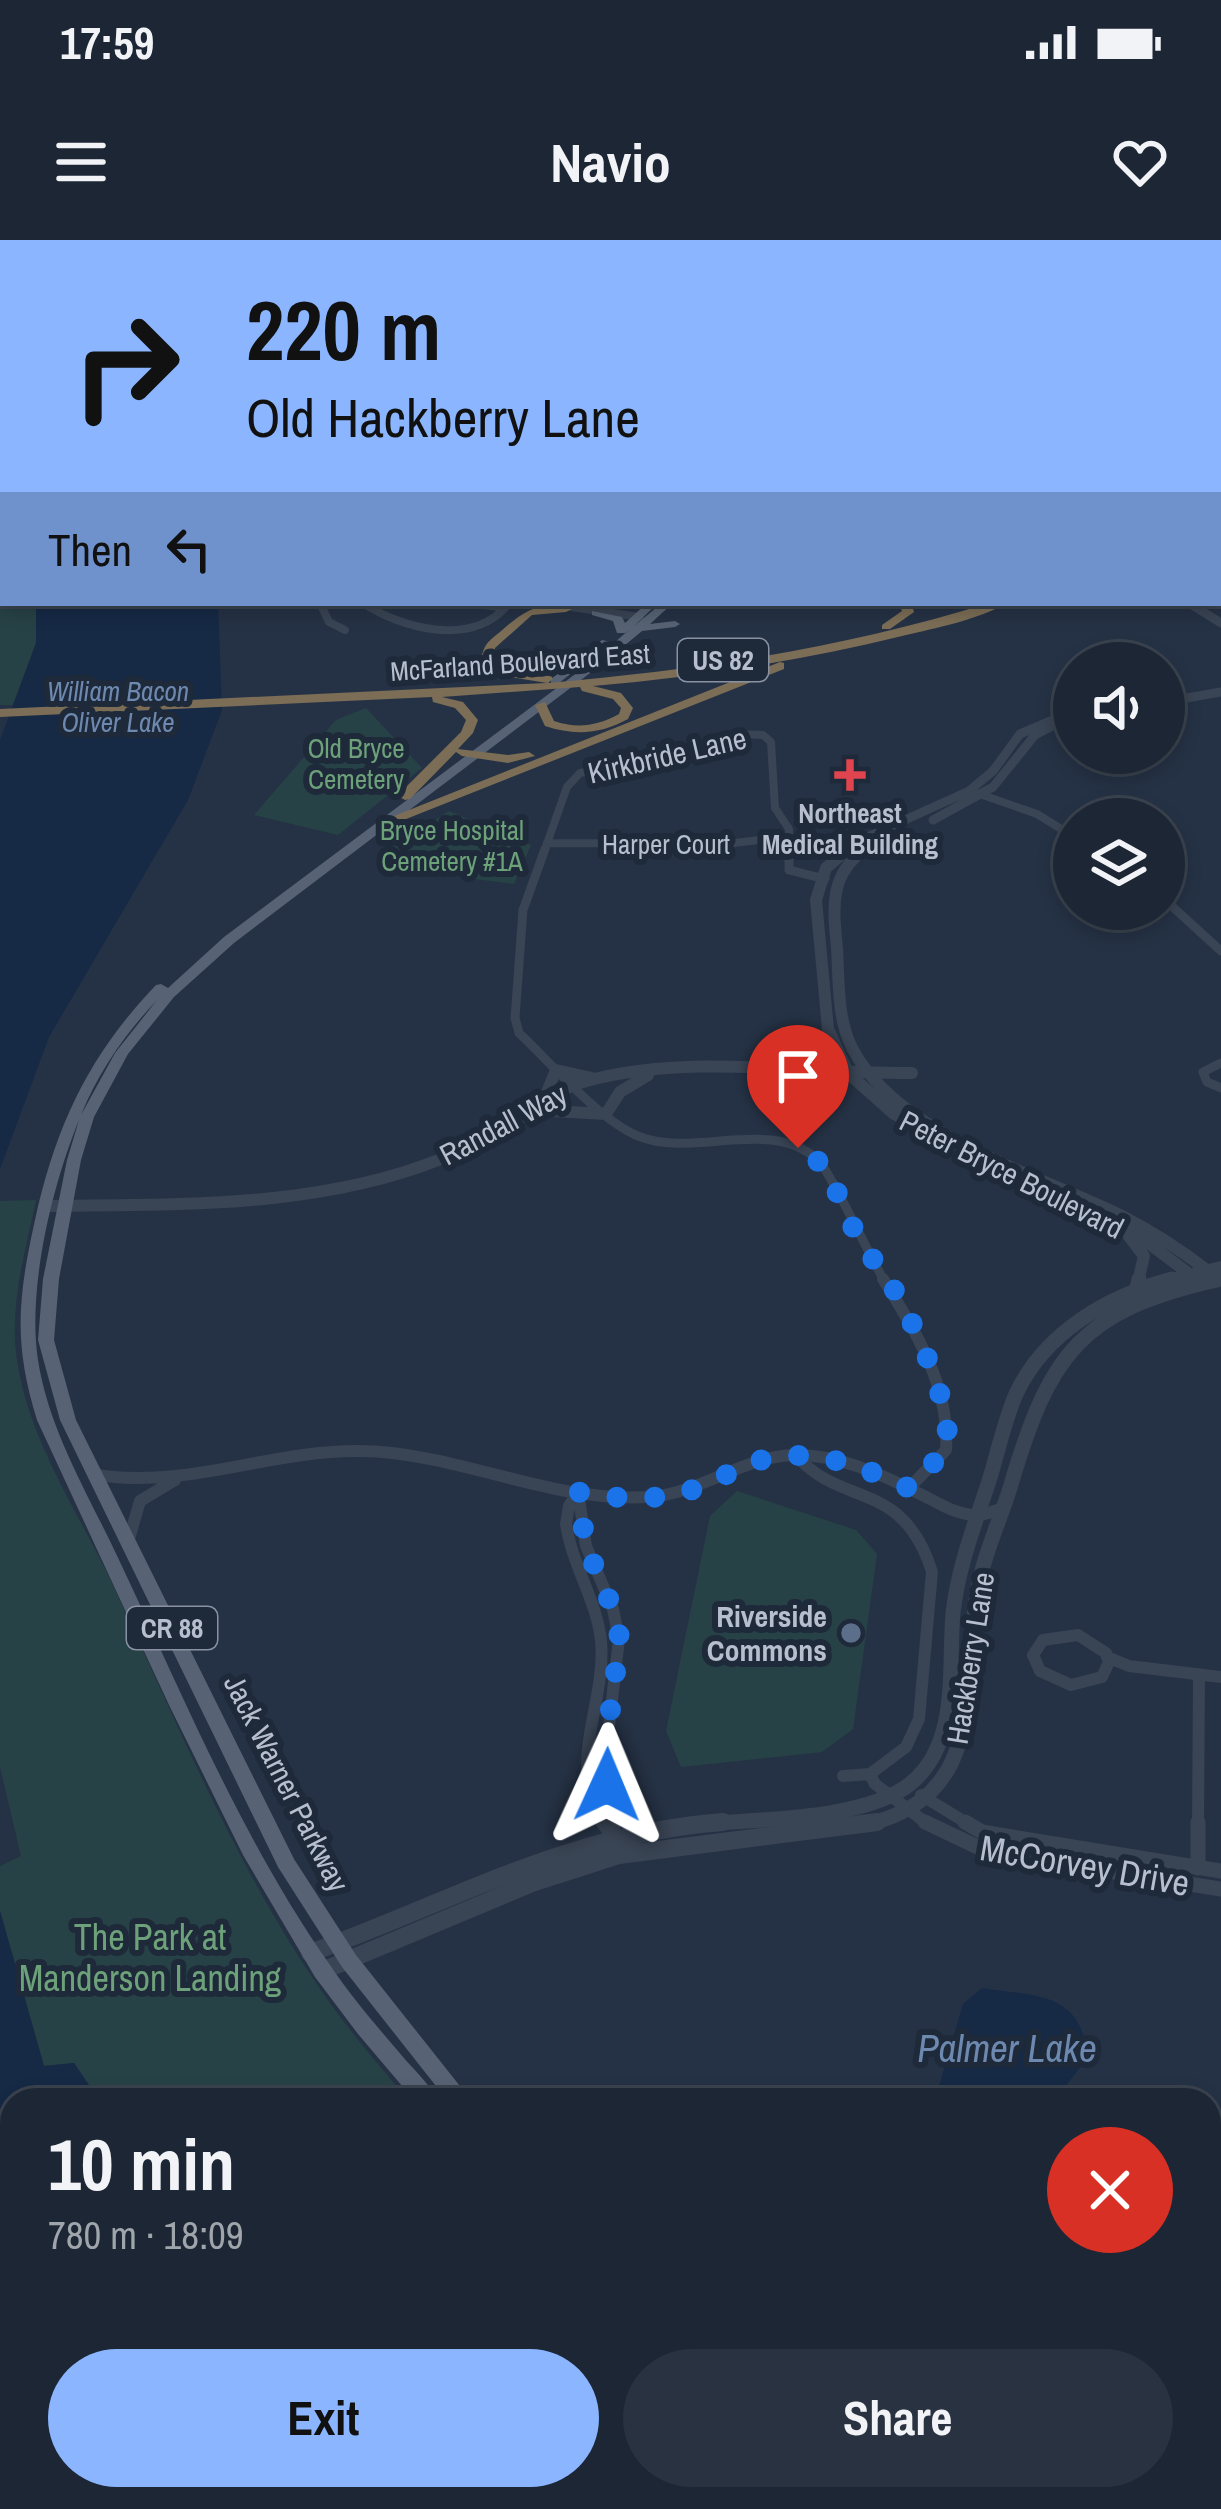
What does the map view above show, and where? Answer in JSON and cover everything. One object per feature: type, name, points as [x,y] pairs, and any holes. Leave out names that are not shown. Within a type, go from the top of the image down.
[{"type":"highway","points":[[541,705],[549,723],[575,730],[612,724],[627,708],[616,696],[601,691],[514,674],[488,655],[494,641],[529,612],[565,606]]},
{"type":"highway","points":[[886,627],[908,613],[906,606]]},
{"type":"highway","name":"McFarland Boulevard East","points":[[322,697],[557,683],[730,659],[886,627],[961,606]]},
{"type":"highway","name":"McFarland Boulevard East","points":[[322,697],[687,673],[812,653],[990,606]]},
{"type":"highway","points":[[386,823],[812,653]]},
{"type":"highway","points":[[405,796],[467,733],[472,720],[459,705],[415,694]]},
{"type":"highway","name":"US 82","points":[[0,711],[322,697]]},
{"type":"highway","points":[[469,753],[508,759],[569,747]]},
{"type":"main road","name":"CR 88","points":[[621,631],[641,619],[650,606]]},
{"type":"main road","name":"Jack Warner Parkway","points":[[417,2088],[316,1962],[152,1648],[46,1417],[27,1336],[28,1293],[45,1206],[78,1098],[130,1020],[185,965],[405,796],[541,705],[602,659],[641,619],[663,606]]},
{"type":"main road","points":[[596,613],[621,622],[621,631]]},
{"type":"main road","points":[[641,619],[675,623]]},
{"type":"main road","name":"Jack Warner Parkway","points":[[450,2088],[343,1953],[284,1862],[68,1420],[46,1340],[51,1279],[87,1117],[143,1024],[212,953],[386,823],[621,631]]},
{"type":"street","points":[[321,606],[329,622],[345,630]]},
{"type":"street","points":[[371,606],[409,621],[468,632],[502,615],[505,608],[495,606]]},
{"type":"street","points":[[565,606],[641,619]]},
{"type":"street","points":[[565,606],[641,619]]},
{"type":"street","points":[[1195,606],[1221,623]]},
{"type":"street","points":[[1185,694],[1221,688]]},
{"type":"street","points":[[820,879],[839,854],[856,842],[969,791],[993,771],[1020,734],[1053,722]]},
{"type":"street","points":[[820,879],[835,880],[850,860],[872,844],[982,795],[1012,768],[1035,735],[1053,725]]},
{"type":"street","name":"Kirkbride Lane","points":[[820,879],[789,870],[788,825],[775,808],[771,742],[747,732],[672,756],[580,773],[567,787],[523,910],[515,1023],[529,1046],[624,1130],[656,1142],[763,1139],[798,1148],[825,1166],[851,1225],[921,1340],[948,1417],[946,1450],[909,1488]]},
{"type":"street","points":[[969,791],[1053,824]]},
{"type":"street","name":"Harper Court","points":[[547,843],[725,844],[786,837]]},
{"type":"street","name":"Peter Bryce Boulevard","points":[[820,879],[816,900],[827,1029],[849,1075],[913,1126],[1209,1275]]},
{"type":"street","name":"Peter Bryce Boulevard","points":[[835,880],[832,900],[846,1035],[868,1074],[921,1117],[1150,1233],[1209,1275]]},
{"type":"street","points":[[1185,918],[1221,951]]},
{"type":"street","points":[[1221,1063],[1203,1072],[1208,1082],[1221,1088]]},
{"type":"street","points":[[545,1097],[556,1070],[597,1078]]},
{"type":"street","points":[[503,1122],[552,1111],[606,1114],[620,1092],[654,1072]]},
{"type":"street","name":"Randall Way","points":[[45,1206],[220,1198],[340,1188],[384,1178],[472,1144],[545,1097],[597,1078],[654,1072],[912,1073]]},
{"type":"street","points":[[1125,1232],[1144,1256],[1137,1288]]},
{"type":"street","name":"Hackberry Lane","points":[[900,1791],[932,1762],[946,1723],[958,1578],[1020,1385],[1071,1326],[1137,1288],[1209,1275]]},
{"type":"street","name":"Hackberry Lane","points":[[918,1804],[948,1773],[965,1732],[979,1586],[1035,1408],[1051,1375],[1080,1342],[1117,1316],[1209,1275]]},
{"type":"street","points":[[98,1475],[132,1481],[183,1477],[285,1456],[358,1451],[431,1458],[578,1492],[631,1497],[675,1495],[754,1461],[796,1455],[862,1467],[954,1510],[978,1515],[1004,1508]]},
{"type":"street","points":[[796,1455],[813,1475],[878,1498],[928,1555],[932,1572],[919,1719],[906,1747],[870,1774],[842,1775]]},
{"type":"street","points":[[129,1539],[140,1501],[183,1477]]},
{"type":"street","points":[[578,1492],[566,1507],[575,1564],[600,1630],[600,1670],[587,1746],[596,1816],[610,1834]]},
{"type":"street","points":[[578,1492],[586,1546],[616,1621],[620,1664],[606,1743],[614,1857]]},
{"type":"street","points":[[575,1564],[599,1578]]},
{"type":"street","points":[[1107,1664],[1090,1639],[1065,1634],[1043,1640],[1033,1655],[1040,1671],[1059,1683],[1083,1685],[1107,1664],[1221,1677]]},
{"type":"street","points":[[600,1670],[620,1664]]},
{"type":"street","points":[[1152,1877],[1187,1874],[1198,1868],[1199,1674]]},
{"type":"street","name":"McCorvey Drive","points":[[870,1774],[918,1804],[996,1835],[1221,1871]]},
{"type":"street","points":[[343,1953],[499,1874],[610,1834],[839,1808],[900,1791]]},
{"type":"street","points":[[316,1962],[614,1857],[664,1846],[852,1828],[918,1804]]},
{"type":"street","name":"McCorvey Drive","points":[[918,1804],[939,1830],[988,1852],[1221,1889]]},
{"type":"green space","points":[[0,606],[36,606],[36,643],[13,705],[0,705]]},
{"type":"green space","name":"Old Bryce Cemetery","points":[[366,708],[422,768],[338,835],[254,815],[336,720]]},
{"type":"green space","name":"Bryce Hospital Cemetery #1A","points":[[449,811],[531,845],[514,884],[428,873],[377,857]]},
{"type":"green space","name":"The Park at Manderson Landing","points":[[36,1200],[20,1276],[15,1334],[22,1386],[44,1448],[264,1898],[333,2007],[398,2088],[91,2088],[74,2063],[44,2066],[0,1911],[0,1866],[21,1856],[0,1767],[0,1201]]},
{"type":"green space","points":[[737,1491],[856,1530],[877,1554],[853,1729],[822,1752],[681,1767],[666,1731],[710,1516]]},
{"type":"water","name":"William Bacon Oliver Lake","points":[[36,606],[218,606],[222,710],[188,800],[49,1037],[0,1169],[0,740],[36,643]]},
{"type":"water","points":[[0,1911],[44,2066],[74,2063],[91,2088],[0,2088]]},
{"type":"water","name":"Palmer Lake","points":[[982,1988],[1032,1995],[1061,2005],[1081,2028],[1086,2046],[1075,2048],[1071,2059],[1081,2066],[1064,2088],[938,2088],[963,2004]]},
{"type":"place","name":"Northeast Medical Building","points":[[850,775]]},
{"type":"place","name":"Riverside Commons","points":[[851,1633]]},
{"type":"route","points":[[607,1785],[608,1720],[620,1664],[620,1639],[613,1609],[586,1546],[578,1492],[646,1498],[675,1495],[754,1461],[796,1455],[862,1467],[909,1488],[938,1461],[949,1442],[948,1417],[909,1316],[857,1236],[825,1166],[798,1148]]}]
